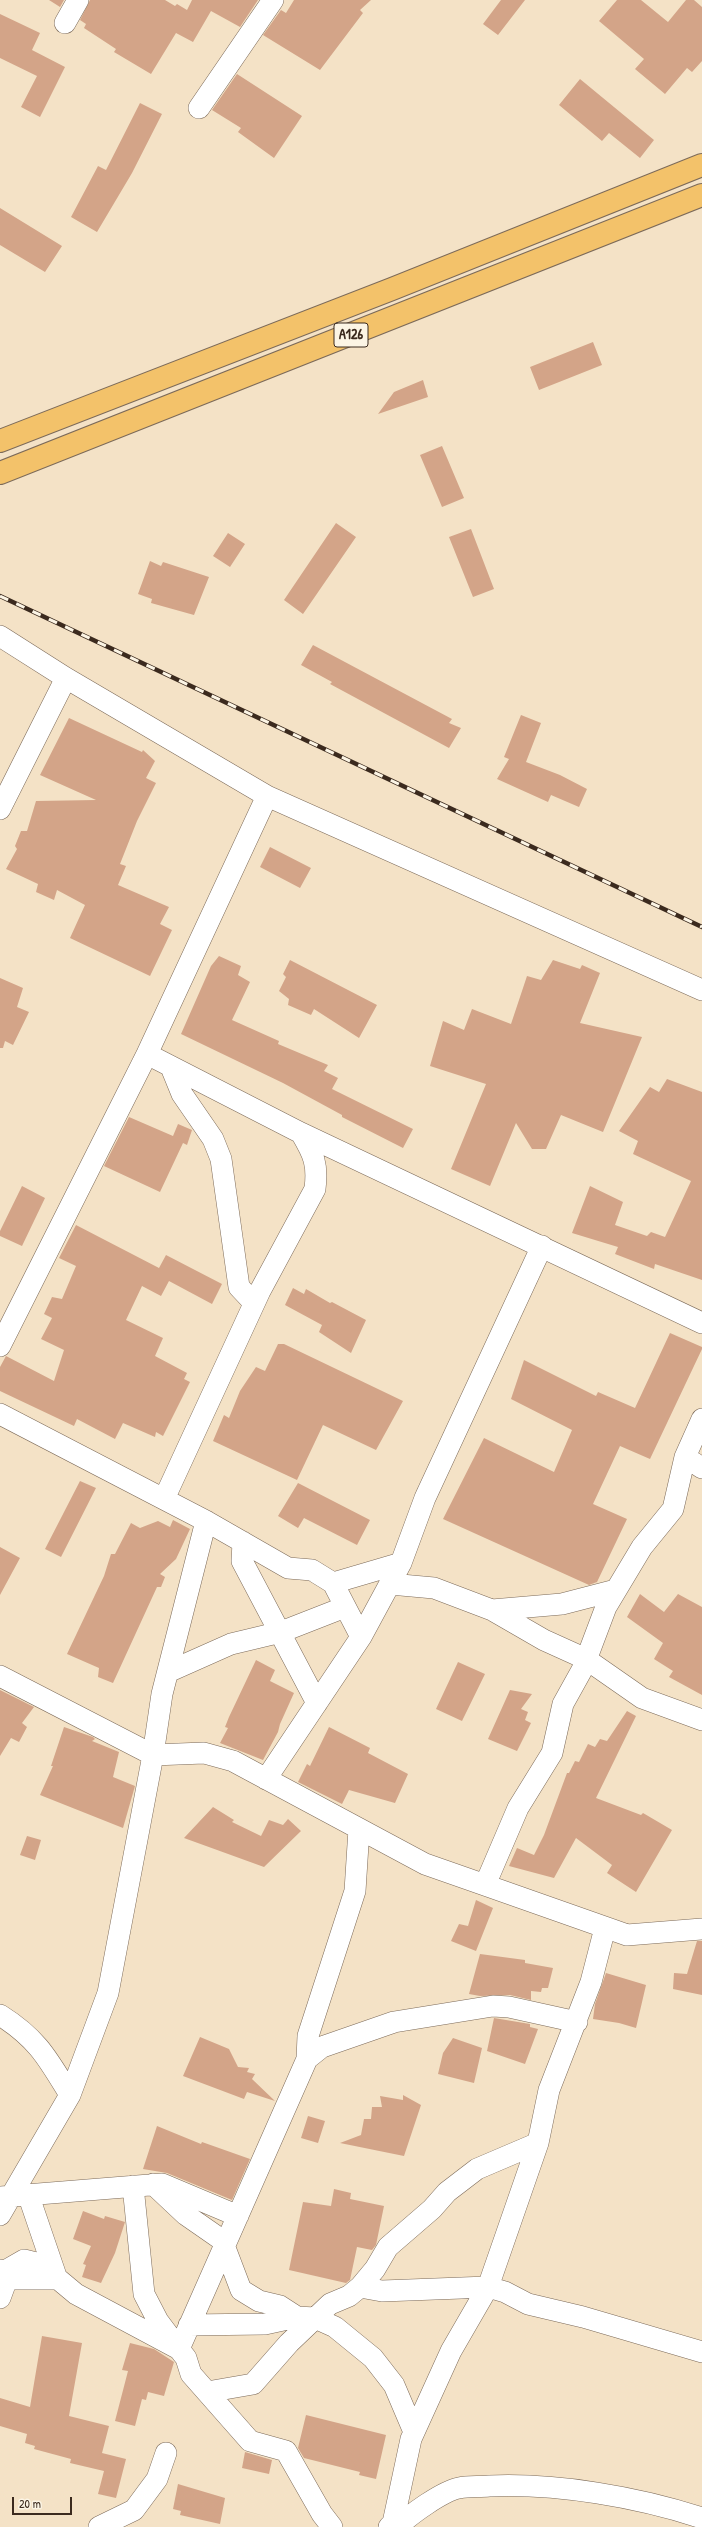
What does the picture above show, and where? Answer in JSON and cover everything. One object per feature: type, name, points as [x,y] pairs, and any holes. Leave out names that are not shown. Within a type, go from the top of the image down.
[{"type":"highway","name":"A126","points":[[0,441],[392,289],[702,165]]},
{"type":"highway","name":"A126","points":[[0,473],[702,195]]},
{"type":"street","points":[[65,23],[78,0]]},
{"type":"street","points":[[199,108],[273,0]]},
{"type":"street","points":[[0,636],[66,678],[267,796],[702,990]]},
{"type":"street","points":[[0,809],[66,678]]},
{"type":"street","points":[[0,1346],[147,1054],[267,796]]},
{"type":"street","points":[[147,1054],[301,1133],[542,1246],[702,1324]]},
{"type":"street","points":[[171,1067],[182,1094],[213,1139],[221,1159],[239,1287],[246,1304]]},
{"type":"street","points":[[164,1499],[246,1304],[315,1190],[317,1172],[314,1154],[301,1133]]},
{"type":"street","points":[[266,1779],[361,1637],[401,1563],[425,1498],[542,1246]]},
{"type":"street","points":[[0,1414],[206,1520],[288,1568],[312,1570],[333,1583],[361,1637]]},
{"type":"street","points":[[485,1885],[518,1808],[552,1753],[563,1704],[586,1658],[606,1607],[642,1547],[673,1509],[694,1462],[702,1419]]},
{"type":"street","points":[[0,2215],[70,2095],[108,1993],[168,1672],[206,1520]]},
{"type":"street","points":[[243,1542],[242,1562],[281,1632],[317,1703]]},
{"type":"street","points":[[333,1583],[401,1563]]},
{"type":"street","points":[[390,1584],[434,1588],[492,1610],[544,1640],[586,1658],[642,1698],[702,1720]]},
{"type":"street","points":[[492,1610],[562,1604],[616,1590]]},
{"type":"street","points":[[168,1672],[231,1644],[281,1632],[345,1607]]},
{"type":"street","points":[[0,1676],[153,1755],[204,1753],[233,1761],[425,1864],[627,1935],[702,1929]]},
{"type":"street","points":[[178,2349],[307,2059],[308,2036],[355,1891],[359,1829]]},
{"type":"street","points":[[389,2527],[393,2523],[414,2432],[451,2351],[488,2287],[538,2142],[549,2090],[577,2022],[591,1982],[605,1928]]},
{"type":"street","points":[[307,2059],[322,2047],[394,2022],[493,2006],[509,2007],[577,2022]]},
{"type":"street","points":[[0,2016],[30,2036],[47,2058],[70,2095]]},
{"type":"street","points":[[189,2325],[265,2324],[306,2318],[330,2304],[349,2296],[360,2287],[375,2269],[388,2247],[432,2208],[447,2192],[478,2169],[538,2142]]},
{"type":"street","points":[[13,2195],[162,2184],[238,2216]]},
{"type":"street","points":[[143,2185],[222,2240],[241,2290],[260,2301],[280,2306],[306,2318],[335,2327],[373,2358],[394,2385],[414,2432]]},
{"type":"street","points":[[143,2185],[144,2294],[158,2321],[186,2358],[192,2374],[250,2441],[286,2451],[322,2514],[332,2527]]},
{"type":"street","points":[[13,2195],[57,2278],[76,2294],[178,2349]]},
{"type":"street","points":[[0,2298],[4,2273],[57,2278]]},
{"type":"street","points":[[360,2287],[382,2291],[488,2287],[505,2292],[528,2304],[583,2317],[702,2352]]},
{"type":"street","points":[[207,2392],[253,2384],[289,2343],[306,2318]]},
{"type":"street","points":[[99,2527],[134,2510],[156,2479],[166,2453]]},
{"type":"street","points":[[398,2527],[410,2515],[458,2488],[517,2485],[591,2494],[664,2507],[702,2518]]},
{"type":"building","points":[[49,0],[64,0],[60,7]]},
{"type":"building","points":[[90,0],[165,0],[175,6],[177,4],[187,10],[192,0],[258,0],[240,27],[211,11],[193,42],[176,33],[151,74],[114,52],[116,49],[84,28],[86,24],[80,20]]},
{"type":"building","points":[[294,0],[371,0],[360,10],[363,13],[320,70],[263,35],[281,10],[286,13]]},
{"type":"building","points":[[501,0],[525,0],[498,35],[483,24]]},
{"type":"building","points":[[617,0],[641,0],[668,22],[686,0],[694,0],[702,7],[702,61],[692,72],[687,68],[665,94],[635,69],[644,59],[599,21]]},
{"type":"building","points":[[0,14],[40,33],[32,50],[65,67],[40,117],[21,107],[37,76],[0,58]]},
{"type":"building","points":[[237,74],[302,116],[274,158],[238,132],[241,128],[212,110]]},
{"type":"building","points":[[580,79],[654,140],[640,158],[609,133],[602,141],[559,105]]},
{"type":"building","points":[[140,103],[162,114],[132,173],[97,232],[71,217],[98,166],[106,170]]},
{"type":"building","points":[[0,208],[62,246],[45,272],[0,245]]},
{"type":"building","points":[[593,342],[602,365],[539,390],[530,367]]},
{"type":"building","points":[[423,380],[428,397],[378,414],[394,392]]},
{"type":"building","points":[[442,446],[464,498],[442,507],[420,455]]},
{"type":"building","points":[[336,523],[356,537],[303,614],[284,600]]},
{"type":"building","points":[[471,529],[494,589],[473,597],[449,537]]},
{"type":"building","points":[[228,533],[245,544],[230,567],[213,556]]},
{"type":"building","points":[[150,561],[161,566],[163,562],[209,577],[194,615],[151,603],[152,599],[138,594]]},
{"type":"building","points":[[313,645],[452,719],[449,723],[461,728],[449,748],[330,684],[332,682],[301,665]]},
{"type":"building","points":[[521,715],[541,723],[526,762],[560,775],[587,789],[579,807],[551,795],[548,802],[497,779],[509,759],[504,757]]},
{"type":"building","points":[[69,718],[142,752],[143,750],[155,761],[146,778],[156,783],[137,821],[120,864],[126,866],[118,885],[169,907],[160,924],[172,930],[150,976],[70,938],[85,905],[57,890],[54,900],[36,892],[38,884],[6,869],[17,849],[15,846],[21,831],[27,831],[36,801],[96,800],[40,775]]},
{"type":"building","points":[[270,847],[311,868],[300,888],[260,867]]},
{"type":"building","points":[[219,956],[241,966],[238,975],[250,982],[232,1020],[279,1041],[278,1044],[328,1065],[324,1071],[338,1078],[332,1089],[413,1129],[403,1148],[342,1117],[342,1115],[283,1083],[181,1034],[211,966]]},
{"type":"building","points":[[290,960],[377,1005],[359,1038],[314,1009],[311,1015],[288,1005],[289,999],[279,991],[286,977],[283,974]]},
{"type":"building","points":[[553,960],[580,969],[582,965],[600,973],[580,1023],[642,1037],[603,1132],[561,1115],[546,1149],[532,1149],[516,1123],[490,1186],[451,1169],[486,1084],[430,1066],[443,1021],[464,1030],[472,1009],[511,1024],[527,976],[541,980]]},
{"type":"building","points":[[0,978],[23,988],[17,1007],[29,1012],[13,1045],[5,1041],[3,1048],[0,1048]]},
{"type":"building","points":[[667,1079],[702,1092],[702,1280],[655,1264],[654,1269],[615,1254],[618,1247],[572,1233],[590,1186],[623,1202],[615,1225],[647,1236],[651,1232],[665,1237],[691,1181],[633,1154],[638,1141],[619,1131],[650,1087],[659,1092]]},
{"type":"building","points":[[129,1117],[173,1136],[178,1124],[192,1130],[187,1145],[183,1143],[160,1192],[104,1166]]},
{"type":"building","points":[[22,1186],[45,1198],[22,1246],[0,1236],[0,1231]]},
{"type":"building","points":[[76,1225],[159,1268],[166,1255],[222,1284],[212,1304],[169,1281],[161,1296],[142,1286],[126,1320],[163,1338],[155,1356],[187,1373],[184,1379],[190,1382],[163,1436],[156,1432],[155,1437],[123,1423],[115,1439],[77,1419],[74,1426],[0,1391],[0,1367],[6,1356],[54,1381],[64,1350],[41,1339],[52,1318],[44,1314],[52,1297],[62,1299],[76,1266],[59,1258]]},
{"type":"building","points":[[293,1288],[304,1294],[306,1289],[330,1303],[332,1302],[366,1320],[351,1353],[319,1332],[322,1325],[285,1305]]},
{"type":"building","points":[[670,1333],[702,1347],[702,1349],[650,1459],[620,1446],[593,1504],[627,1519],[597,1582],[589,1585],[443,1519],[484,1438],[554,1472],[572,1430],[511,1399],[524,1360],[596,1396],[598,1392],[635,1408]]},
{"type":"building","points":[[278,1344],[284,1344],[403,1401],[376,1450],[323,1425],[297,1480],[213,1441],[224,1415],[229,1418],[240,1391],[256,1367],[265,1371]]},
{"type":"building","points":[[80,1481],[96,1488],[61,1557],[45,1549]]},
{"type":"building","points":[[298,1483],[370,1520],[357,1545],[304,1518],[298,1528],[278,1516]]},
{"type":"building","points":[[173,1520],[190,1529],[176,1559],[160,1574],[165,1577],[161,1587],[157,1587],[113,1683],[98,1677],[99,1668],[67,1654],[104,1576],[111,1554],[115,1554],[131,1523],[140,1528],[158,1521],[170,1527]]},
{"type":"building","points":[[0,1547],[20,1558],[0,1595]]},
{"type":"building","points":[[640,1594],[664,1612],[678,1594],[702,1607],[702,1695],[669,1677],[673,1671],[654,1659],[663,1643],[627,1617]]},
{"type":"building","points":[[256,1660],[275,1670],[270,1681],[294,1693],[278,1732],[263,1760],[220,1743],[228,1728],[225,1727],[229,1717]]},
{"type":"building","points":[[458,1662],[485,1674],[462,1721],[436,1709]]},
{"type":"building","points":[[0,1690],[34,1707],[22,1723],[27,1727],[19,1742],[11,1738],[0,1756]]},
{"type":"building","points":[[510,1690],[532,1694],[521,1709],[528,1712],[525,1720],[531,1723],[517,1751],[488,1739]]},
{"type":"building","points":[[627,1711],[636,1716],[596,1798],[641,1815],[643,1813],[672,1830],[636,1892],[607,1873],[612,1865],[576,1838],[554,1878],[509,1866],[517,1848],[534,1855],[544,1835],[567,1773],[569,1773],[575,1761],[579,1762],[588,1744],[595,1747],[600,1739],[607,1741]]},
{"type":"building","points":[[64,1727],[93,1737],[95,1739],[92,1741],[119,1752],[113,1777],[135,1786],[123,1828],[40,1795],[53,1766],[51,1766]]},
{"type":"building","points":[[329,1727],[370,1748],[368,1753],[408,1774],[395,1803],[349,1790],[342,1804],[298,1782],[307,1764],[310,1766]]},
{"type":"building","points":[[213,1807],[234,1820],[232,1822],[261,1836],[269,1820],[283,1825],[288,1819],[301,1831],[264,1867],[184,1838]]},
{"type":"building","points":[[27,1836],[41,1840],[35,1860],[20,1855]]},
{"type":"building","points":[[476,1900],[493,1908],[476,1951],[451,1941],[459,1924],[468,1926]]},
{"type":"building","points":[[697,1941],[702,1941],[702,1995],[673,1989],[674,1973],[687,1974]]},
{"type":"building","points":[[480,1954],[525,1960],[525,1963],[553,1968],[548,1988],[542,1988],[541,1992],[531,1991],[531,2000],[510,1995],[480,1996],[469,1994]]},
{"type":"building","points":[[606,1973],[646,1985],[636,2028],[619,2023],[593,2019],[595,2004]]},
{"type":"building","points":[[494,2018],[530,2024],[530,2027],[538,2029],[525,2064],[487,2051]]},
{"type":"building","points":[[200,2037],[229,2049],[238,2067],[249,2068],[247,2072],[255,2074],[252,2079],[275,2101],[247,2092],[244,2099],[183,2076]]},
{"type":"building","points":[[453,2038],[482,2048],[474,2083],[438,2074],[443,2053]]},
{"type":"building","points":[[403,2095],[421,2105],[404,2156],[340,2143],[361,2135],[364,2119],[371,2119],[372,2107],[382,2107],[380,2096],[403,2100]]},
{"type":"building","points":[[308,2116],[325,2121],[318,2143],[301,2138]]},
{"type":"building","points":[[157,2126],[201,2144],[202,2142],[250,2159],[232,2200],[167,2173],[143,2169]]},
{"type":"building","points":[[334,2189],[351,2193],[350,2199],[384,2206],[376,2245],[372,2250],[357,2247],[350,2280],[346,2283],[289,2270],[303,2202],[331,2206]]},
{"type":"building","points":[[83,2211],[104,2219],[105,2216],[125,2222],[115,2253],[101,2283],[82,2277],[86,2265],[83,2264],[91,2246],[73,2239]]},
{"type":"building","points":[[42,2336],[82,2343],[69,2416],[109,2426],[102,2453],[126,2459],[116,2498],[98,2494],[104,2471],[70,2463],[71,2459],[34,2449],[35,2446],[25,2443],[27,2434],[0,2426],[0,2398],[30,2407]]},
{"type":"building","points":[[130,2343],[154,2349],[174,2362],[164,2396],[148,2392],[146,2400],[142,2399],[135,2426],[115,2421],[128,2371],[122,2370]]},
{"type":"building","points":[[306,2415],[386,2435],[376,2479],[359,2475],[360,2472],[304,2458],[298,2448]]},
{"type":"building","points":[[245,2452],[272,2460],[269,2474],[242,2468]]},
{"type":"building","points":[[178,2484],[225,2498],[220,2524],[180,2515],[181,2511],[173,2509]]},
{"type":"railway","points":[[0,596],[702,927]]}]
